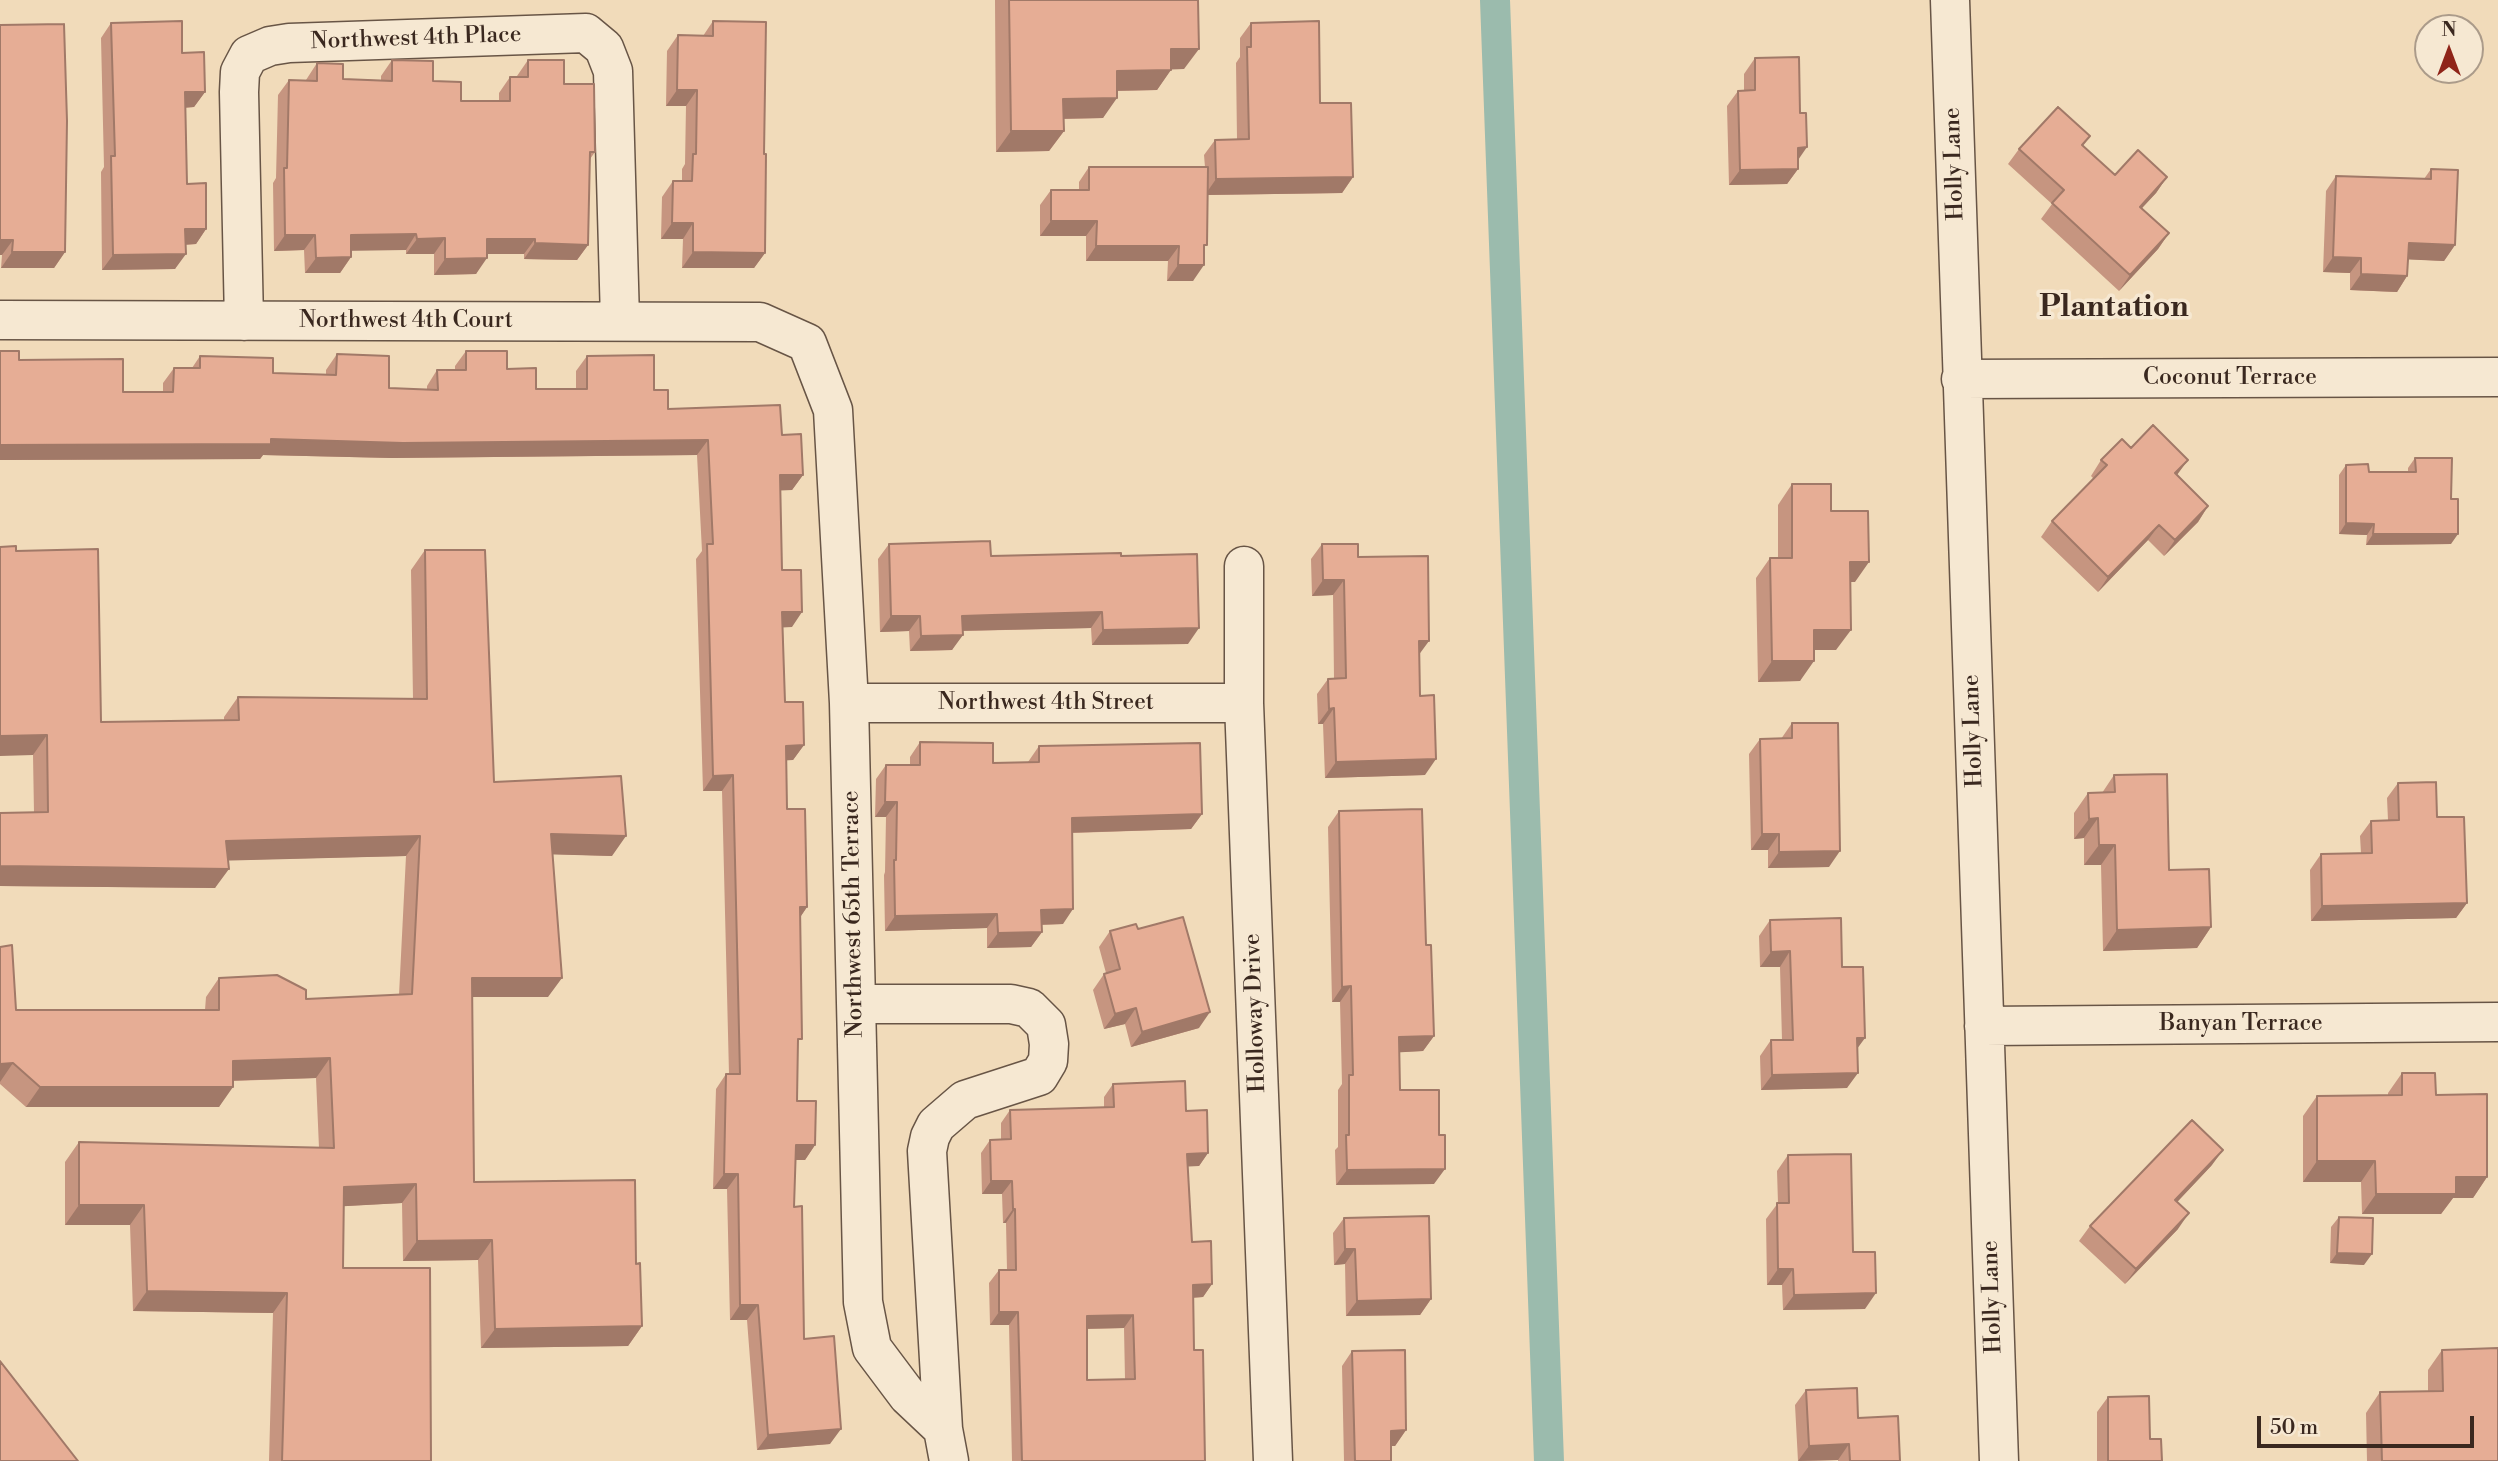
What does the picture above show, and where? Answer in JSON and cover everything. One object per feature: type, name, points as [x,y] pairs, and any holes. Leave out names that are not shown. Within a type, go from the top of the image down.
[{"type":"street","name":"Holly Lane","points":[[1950,0],[1999,1461]]},
{"type":"street","name":"Northwest 4th Place","points":[[244,321],[239,92],[240,72],[249,55],[270,46],[289,43],[586,33],[604,48],[613,71],[620,320]]},
{"type":"street","name":"Northwest 4th Court","points":[[0,320],[761,322],[807,343]]},
{"type":"street","name":"Northwest 65th Terrace","points":[[807,343],[833,410],[849,703],[863,1302],[872,1348],[946,1445]]},
{"type":"street","name":"Coconut Terrace","points":[[1961,379],[2498,377]]},
{"type":"street","name":"Holloway Drive","points":[[1244,566],[1244,703],[1273,1461]]},
{"type":"street","name":"Northwest 4th Street","points":[[849,703],[1244,703]]},
{"type":"street","points":[[856,1004],[1011,1004],[1029,1008],[1046,1025],[1048,1061],[1039,1076],[965,1100],[936,1125],[930,1137],[927,1151],[946,1445]]},
{"type":"street","name":"Banyan Terrace","points":[[1984,1026],[2498,1023]]},
{"type":"building","points":[[1009,0],[1198,0],[1199,49],[1171,49],[1171,70],[1117,71],[1117,98],[1063,99],[1064,131],[1011,131]]},
{"type":"building","points":[[182,21],[182,53],[204,52],[205,92],[185,92],[187,184],[206,183],[206,229],[185,229],[186,254],[113,255],[111,156],[115,156],[111,23]]},
{"type":"building","points":[[713,21],[766,22],[765,253],[693,252],[693,223],[672,223],[673,181],[692,181],[693,154],[696,154],[697,90],[677,90],[678,35],[713,36]]},
{"type":"building","points":[[1319,21],[1320,103],[1351,103],[1353,177],[1216,179],[1215,140],[1249,139],[1247,47],[1251,47],[1251,23]]},
{"type":"building","points":[[64,24],[67,121],[65,252],[12,252],[13,240],[0,240],[0,25]]},
{"type":"building","points":[[1799,57],[1800,113],[1806,113],[1807,147],[1798,148],[1798,169],[1740,170],[1738,91],[1755,90],[1755,58]]},
{"type":"building","points":[[392,60],[433,61],[433,81],[461,82],[461,101],[510,101],[510,77],[528,77],[528,60],[564,60],[564,84],[594,84],[595,152],[590,152],[588,245],[535,243],[535,239],[487,239],[487,258],[445,259],[445,238],[417,239],[416,234],[351,235],[351,257],[316,258],[315,235],[285,235],[284,168],[287,168],[289,80],[317,81],[317,63],[343,64],[343,79],[392,81]]},
{"type":"building","points":[[2058,107],[2090,136],[2082,145],[2115,175],[2138,150],[2167,177],[2140,207],[2169,233],[2130,275],[2052,203],[2064,190],[2019,149]]},
{"type":"building","points":[[1089,167],[1208,167],[1207,245],[1204,245],[1204,265],[1178,265],[1179,246],[1096,246],[1097,221],[1051,221],[1051,190],[1089,190]]},
{"type":"building","points":[[2431,169],[2458,170],[2455,245],[2409,243],[2407,276],[2361,274],[2361,258],[2333,257],[2336,176],[2431,179]]},
{"type":"building","points":[[0,351],[19,351],[19,360],[123,359],[123,392],[173,392],[174,368],[200,368],[200,356],[273,358],[273,373],[336,375],[337,354],[389,356],[389,388],[438,390],[437,370],[466,370],[466,351],[507,351],[507,369],[536,368],[536,389],[587,389],[587,356],[654,355],[654,390],[668,390],[668,409],[780,405],[782,435],[801,434],[803,475],[780,475],[782,570],[801,570],[802,612],[782,612],[785,702],[803,702],[804,745],[786,746],[787,809],[805,809],[807,907],[800,907],[802,1039],[798,1039],[797,1101],[816,1101],[815,1145],[796,1145],[794,1207],[802,1206],[804,1339],[834,1336],[841,1429],[768,1435],[758,1305],[740,1305],[738,1174],[724,1174],[726,1074],[740,1074],[733,775],[713,776],[707,544],[713,544],[708,440],[403,443],[271,439],[271,444],[0,445]]},
{"type":"building","points":[[2153,425],[2188,460],[2175,473],[2208,506],[2175,540],[2159,525],[2108,577],[2052,521],[2107,465],[2101,460],[2122,439],[2131,448]]},
{"type":"building","points":[[2415,458],[2452,458],[2451,499],[2458,499],[2458,534],[2373,534],[2374,524],[2346,523],[2346,465],[2368,464],[2369,472],[2416,472]]},
{"type":"building","points":[[1792,484],[1831,484],[1831,511],[1868,511],[1869,562],[1850,562],[1851,630],[1814,630],[1814,661],[1772,661],[1770,558],[1792,558]]},
{"type":"building","points":[[990,541],[991,556],[1197,554],[1199,628],[1103,630],[1102,612],[992,615],[962,616],[963,635],[921,636],[920,616],[891,616],[889,544]]},
{"type":"building","points":[[1322,544],[1358,544],[1358,557],[1428,556],[1429,641],[1419,641],[1420,696],[1434,695],[1436,759],[1336,762],[1334,708],[1329,709],[1328,679],[1346,678],[1344,580],[1323,580]]},
{"type":"building","points":[[16,546],[16,551],[98,549],[101,722],[239,720],[238,697],[427,699],[425,550],[485,550],[494,782],[621,776],[626,836],[551,834],[562,978],[472,978],[474,1182],[635,1180],[636,1264],[640,1263],[642,1326],[495,1329],[492,1240],[417,1241],[416,1184],[344,1187],[343,1268],[430,1268],[431,1461],[282,1461],[287,1293],[147,1291],[144,1205],[79,1205],[79,1142],[334,1148],[330,1058],[233,1061],[233,1087],[40,1087],[13,1063],[0,1064],[0,947],[12,945],[16,1010],[219,1010],[219,978],[277,975],[306,990],[306,999],[412,994],[420,836],[226,841],[229,869],[0,866],[0,813],[48,812],[47,735],[0,736],[0,547]]},
{"type":"building","points":[[1792,723],[1838,723],[1840,851],[1779,852],[1779,834],[1762,834],[1760,739],[1792,738]]},
{"type":"building","points":[[920,742],[993,743],[993,763],[1039,762],[1039,746],[1200,743],[1202,814],[1072,818],[1073,909],[1041,910],[1042,932],[998,933],[997,914],[895,916],[897,802],[885,802],[886,765],[920,765]]},
{"type":"building","points":[[2167,774],[2169,870],[2209,869],[2211,927],[2117,930],[2115,845],[2099,845],[2098,818],[2089,819],[2088,793],[2115,792],[2114,775]]},
{"type":"building","points":[[2436,782],[2437,817],[2464,817],[2467,903],[2322,906],[2321,854],[2372,853],[2371,821],[2399,820],[2398,783]]},
{"type":"building","points":[[1422,809],[1426,945],[1431,945],[1434,1036],[1399,1037],[1400,1090],[1439,1090],[1439,1135],[1445,1135],[1445,1169],[1347,1170],[1349,1075],[1353,1075],[1351,986],[1342,987],[1339,811]]},
{"type":"building","points":[[1183,917],[1210,1012],[1142,1032],[1136,1008],[1115,1014],[1104,974],[1120,969],[1110,931],[1136,924],[1138,929]]},
{"type":"building","points":[[1841,918],[1842,967],[1863,967],[1865,1038],[1857,1038],[1858,1073],[1772,1075],[1771,1040],[1793,1040],[1790,951],[1771,952],[1770,920]]},
{"type":"building","points":[[2402,1073],[2435,1073],[2436,1095],[2487,1094],[2487,1177],[2456,1177],[2456,1194],[2376,1194],[2375,1161],[2317,1161],[2317,1096],[2402,1095]]},
{"type":"building","points":[[1185,1081],[1186,1111],[1207,1110],[1208,1153],[1187,1154],[1192,1242],[1211,1241],[1212,1284],[1193,1285],[1194,1350],[1203,1350],[1205,1461],[1022,1461],[1018,1312],[999,1312],[999,1270],[1016,1270],[1015,1209],[1012,1181],[991,1181],[990,1140],[1011,1139],[1010,1110],[1114,1107],[1113,1084]],"holes":[[[1133,1315],[1135,1379],[1087,1380],[1087,1316]]]},
{"type":"building","points":[[2192,1120],[2223,1150],[2175,1200],[2189,1213],[2136,1269],[2090,1226]]},
{"type":"building","points":[[1851,1154],[1853,1252],[1875,1252],[1876,1293],[1794,1295],[1793,1269],[1778,1269],[1777,1203],[1789,1203],[1788,1155]]},
{"type":"building","points":[[1429,1216],[1431,1299],[1357,1301],[1355,1249],[1345,1249],[1344,1218]]},
{"type":"building","points":[[2339,1217],[2373,1218],[2372,1254],[2337,1253]]},
{"type":"building","points":[[2498,1348],[2498,1461],[2382,1461],[2380,1392],[2443,1391],[2442,1350]]},
{"type":"building","points":[[1405,1350],[1406,1430],[1391,1431],[1391,1461],[1355,1461],[1352,1351]]},
{"type":"building","points":[[0,1361],[78,1461],[0,1461]]},
{"type":"building","points":[[1857,1388],[1858,1418],[1898,1416],[1900,1461],[1850,1461],[1849,1444],[1809,1446],[1806,1390]]},
{"type":"building","points":[[2149,1396],[2150,1439],[2161,1439],[2162,1461],[2108,1461],[2108,1397]]},
{"type":"waterway","points":[[1495,0],[1549,1461]]},
{"type":"district","name":"Plantation","points":[[2114,309]]}]
